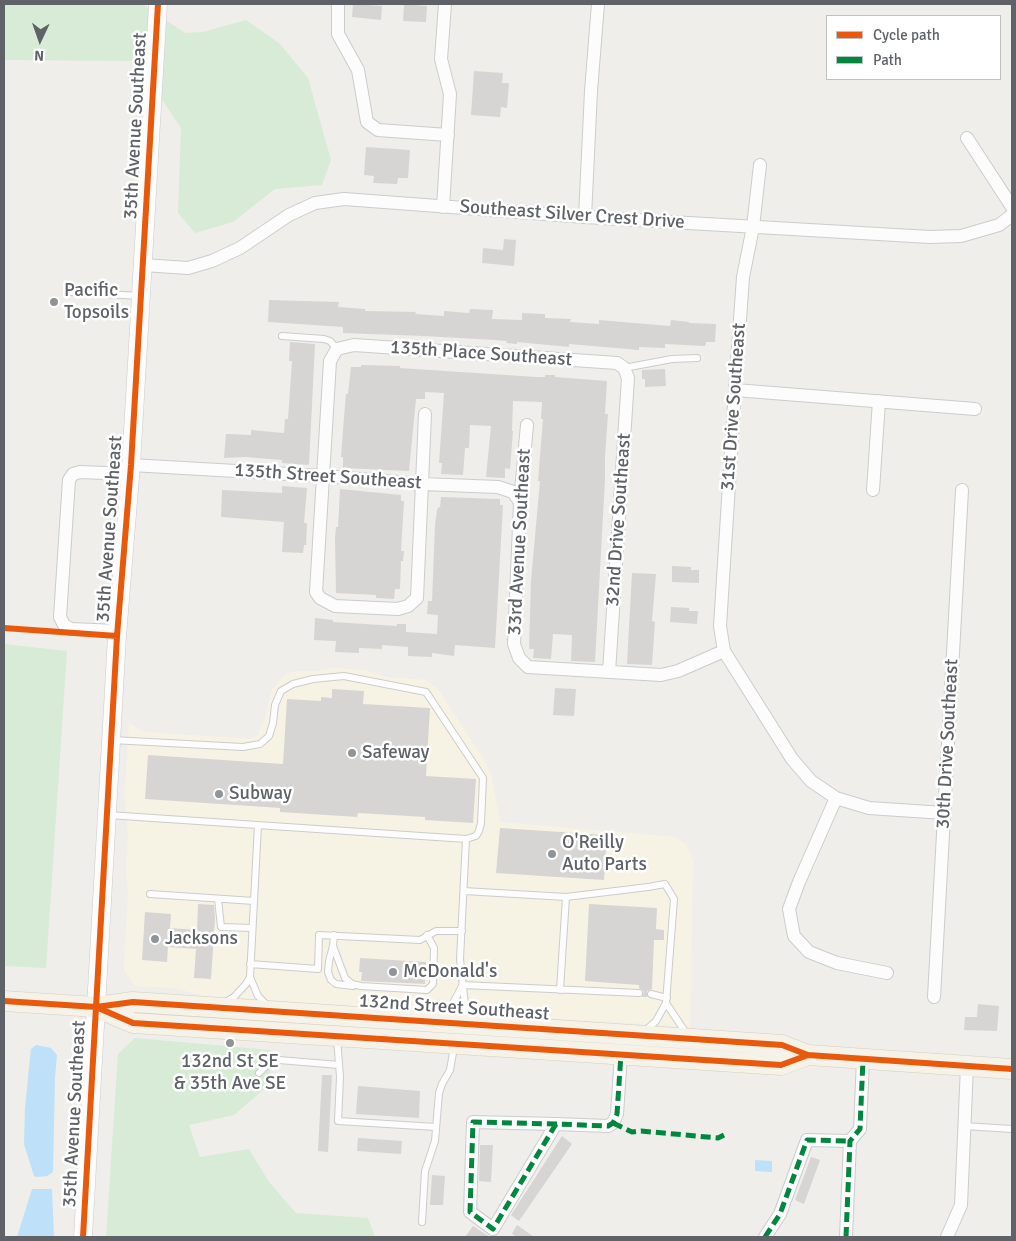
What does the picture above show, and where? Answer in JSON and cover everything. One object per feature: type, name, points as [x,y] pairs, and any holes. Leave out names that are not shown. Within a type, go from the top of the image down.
[{"type":"main road","name":"132nd Street Southeast","points":[[4,1001],[96,1007],[133,1002],[293,1014],[640,1035],[782,1045],[808,1055],[1012,1069]]},
{"type":"main road","name":"132nd Street Southeast","points":[[96,1007],[133,1023],[780,1065],[808,1055]]},
{"type":"main road","points":[[342,1036],[360,1029],[443,1032],[467,1024]]},
{"type":"main road","points":[[455,1044],[466,1035],[540,1039],[545,1038],[552,1030]]},
{"type":"main road","points":[[621,1054],[631,1048],[643,1046],[714,1050],[728,1041]]},
{"type":"street","name":"35th Avenue Southeast","points":[[83,1237],[111,740],[130,469],[158,4]]},
{"type":"street","points":[[338,4],[338,34],[358,70],[367,122],[378,130],[448,134]]},
{"type":"street","points":[[443,207],[450,94],[442,58],[445,4]]},
{"type":"street","points":[[585,217],[591,91],[598,4]]},
{"type":"street","points":[[967,138],[1012,206]]},
{"type":"street","name":"31st Drive Southeast","points":[[724,651],[720,626],[743,277],[753,227],[760,165]]},
{"type":"street","name":"Southeast Silver Crest Drive","points":[[143,265],[188,268],[212,262],[240,248],[289,214],[315,204],[344,199],[585,217],[930,237],[961,236],[999,225],[1012,216]]},
{"type":"street","name":"135th Place Southeast","points":[[337,349],[354,345],[607,362],[617,363],[624,368]]},
{"type":"street","points":[[337,349],[330,361],[316,592],[320,598],[335,606],[398,609],[408,606],[417,598],[425,414]]},
{"type":"street","name":"32nd Drive Southeast","points":[[609,672],[628,378],[624,368]]},
{"type":"street","points":[[735,390],[975,409]]},
{"type":"street","points":[[873,490],[879,402]]},
{"type":"street","name":"33rd Avenue Southeast","points":[[527,425],[520,502],[514,644],[520,658],[528,667],[609,672]]},
{"type":"street","name":"135th Street Southeast","points":[[118,631],[71,629],[64,625],[60,617],[69,480],[73,474],[130,469],[322,476],[422,484],[498,487],[513,492],[520,502]]},
{"type":"street","name":"30th Drive Southeast","points":[[934,997],[962,490]]},
{"type":"street","points":[[609,672],[661,675],[678,671],[724,651],[792,759],[811,780],[836,798],[869,808],[944,813]]},
{"type":"street","points":[[836,798],[799,882],[790,909],[794,936],[809,952],[837,963],[887,973]]},
{"type":"street","points":[[556,1124],[492,1229],[470,1212],[473,1122],[556,1124],[608,1126],[613,1123],[617,1114],[621,1054]]},
{"type":"street","points":[[846,1237],[850,1142],[860,1129],[863,1059]]},
{"type":"street","points":[[947,1237],[962,1205],[967,1066]]},
{"type":"street","points":[[765,1237],[780,1214],[807,1140],[850,1142]]},
{"type":"lane","points":[[70,292],[141,296]]},
{"type":"lane","points":[[282,336],[324,339],[330,341],[337,349]]},
{"type":"lane","points":[[624,368],[672,359],[697,358]]},
{"type":"lane","points":[[107,815],[466,839],[476,836],[481,823],[483,778],[426,692],[344,676],[313,679],[292,684],[280,690],[269,736],[260,744],[243,747],[111,740]]},
{"type":"lane","points":[[258,825],[250,977],[258,996],[267,1006],[293,1014]]},
{"type":"lane","points":[[466,839],[460,959],[467,1024]]},
{"type":"lane","points":[[464,891],[566,897],[665,884],[674,899],[666,1001],[656,1021],[640,1035]]},
{"type":"lane","points":[[150,894],[254,901]]},
{"type":"lane","points":[[560,990],[566,897]]},
{"type":"lane","points":[[218,899],[221,926],[252,928]]},
{"type":"lane","points":[[250,964],[318,969],[320,935],[420,940],[436,931],[462,931]]},
{"type":"lane","points":[[334,936],[328,972],[330,980],[336,984],[427,990],[433,984],[434,948],[427,935]]},
{"type":"lane","points":[[333,946],[345,978],[352,984],[361,986]]},
{"type":"lane","points":[[211,1008],[234,997],[250,977]]},
{"type":"lane","points":[[462,985],[639,993]]},
{"type":"lane","points":[[443,1022],[462,985]]},
{"type":"lane","points":[[651,994],[666,1001],[685,1033],[693,1039]]},
{"type":"lane","points":[[342,1036],[339,1065],[338,1121],[436,1127]]},
{"type":"lane","points":[[422,1222],[425,1171],[435,1141],[439,1093],[450,1070],[455,1044]]},
{"type":"lane","points":[[259,1073],[269,1063],[279,1060],[339,1065]]},
{"type":"lane","points":[[964,1126],[1012,1129]]},
{"type":"shaded area","points":[[334,668],[364,670],[385,677],[426,680],[438,689],[485,761],[491,774],[500,822],[674,837],[686,844],[693,860],[690,1027],[205,996],[174,988],[135,986],[124,970],[128,893],[126,871],[128,837],[125,792],[129,723],[144,732],[250,739],[257,736],[265,719],[272,689],[285,675],[294,671],[318,671]]},
{"type":"green space","points":[[4,4],[142,4],[185,33],[203,32],[246,20],[279,43],[308,78],[331,160],[322,185],[275,189],[233,222],[195,233],[178,213],[181,128],[136,61],[4,60]]},
{"type":"green space","points":[[4,644],[67,651],[46,968],[4,966]]},
{"type":"green space","points":[[135,1038],[271,1050],[270,1084],[234,1115],[189,1125],[200,1157],[249,1149],[269,1182],[296,1213],[368,1218],[375,1237],[106,1237],[118,1054]]},
{"type":"water","points":[[36,1045],[51,1048],[57,1055],[53,1172],[47,1176],[37,1177],[34,1176],[24,1144],[25,1108],[31,1049]]},
{"type":"water","points":[[755,1160],[772,1161],[772,1172],[755,1171]]},
{"type":"water","points":[[32,1189],[52,1189],[54,1237],[17,1237]]},
{"type":"building","points":[[353,4],[382,6],[381,20],[352,17]]},
{"type":"building","points":[[404,4],[427,6],[426,22],[403,21]]},
{"type":"building","points":[[474,71],[503,73],[502,83],[509,83],[507,108],[501,107],[500,117],[471,115]]},
{"type":"building","points":[[366,147],[410,150],[408,178],[398,178],[397,184],[373,183],[374,176],[364,175]]},
{"type":"building","points":[[504,239],[516,240],[514,266],[482,263],[483,248],[503,250]]},
{"type":"building","points":[[269,300],[339,302],[338,307],[365,309],[365,311],[416,312],[415,314],[444,316],[444,311],[469,313],[470,309],[493,310],[492,319],[522,320],[522,313],[545,314],[545,318],[571,319],[570,322],[599,324],[599,320],[670,326],[671,320],[716,324],[715,342],[706,342],[705,346],[665,344],[665,348],[639,347],[639,350],[569,344],[569,347],[517,342],[517,344],[506,343],[507,341],[495,340],[343,333],[343,327],[268,322]]},
{"type":"building","points":[[290,342],[315,344],[309,465],[282,463],[282,460],[245,457],[224,458],[226,434],[251,435],[251,430],[284,433],[285,419],[288,419],[292,361],[289,361]]},
{"type":"building","points":[[361,365],[400,366],[400,368],[536,377],[555,375],[555,377],[607,381],[605,414],[608,414],[595,662],[571,661],[572,635],[553,634],[551,659],[533,658],[534,649],[529,649],[531,581],[540,481],[538,481],[543,419],[541,419],[542,402],[513,401],[510,469],[505,468],[505,478],[486,477],[491,426],[470,425],[469,448],[465,448],[463,475],[441,474],[442,463],[439,463],[444,393],[425,392],[425,399],[416,399],[409,471],[343,468],[343,457],[341,457],[346,394],[348,394],[351,367],[361,367]]},
{"type":"building","points":[[665,369],[666,386],[645,387],[645,379],[642,379],[642,370]]},
{"type":"building","points":[[282,486],[307,488],[304,523],[307,523],[306,545],[304,545],[303,553],[282,552],[284,522],[221,517],[222,490],[282,493]]},
{"type":"building","points":[[340,489],[401,495],[401,501],[404,501],[401,551],[404,551],[403,561],[401,561],[400,589],[395,589],[394,599],[376,598],[376,595],[336,593],[335,538],[336,527],[338,527]]},
{"type":"building","points":[[441,497],[500,499],[500,505],[503,505],[495,648],[455,645],[454,656],[432,653],[432,657],[408,656],[408,647],[382,645],[382,649],[359,648],[359,653],[335,652],[336,641],[314,640],[315,618],[333,620],[333,622],[397,626],[397,624],[406,624],[406,632],[437,634],[438,615],[427,614],[428,601],[432,601],[435,525]]},
{"type":"building","points":[[672,566],[691,567],[691,570],[699,570],[699,583],[672,582]]},
{"type":"building","points":[[632,573],[656,574],[652,621],[655,622],[652,665],[627,664]]},
{"type":"building","points":[[671,607],[689,608],[689,611],[698,611],[697,624],[670,622]]},
{"type":"building","points":[[555,688],[576,689],[574,716],[553,715]]},
{"type":"building","points":[[332,689],[364,691],[363,704],[430,708],[426,776],[476,779],[473,823],[425,820],[425,817],[358,813],[357,817],[280,812],[280,808],[145,799],[148,755],[283,764],[287,699],[321,701],[321,697],[332,698]]},
{"type":"building","name":"O'Reilly Auto Parts","points":[[500,828],[607,835],[604,880],[496,873]]},
{"type":"building","points":[[198,904],[214,905],[215,919],[211,979],[194,978],[196,949],[168,947],[167,962],[142,960],[145,912],[171,914],[170,928],[197,930]]},
{"type":"building","points":[[589,904],[657,908],[656,929],[664,930],[664,940],[654,940],[652,989],[647,991],[647,997],[642,997],[644,991],[639,988],[639,985],[585,981]]},
{"type":"building","name":"McDonald's","points":[[360,958],[426,962],[425,984],[361,981],[362,972],[359,972]]},
{"type":"building","points":[[978,1004],[999,1006],[997,1031],[964,1030],[965,1017],[977,1017]]},
{"type":"building","points":[[322,1075],[332,1075],[328,1152],[318,1151]]},
{"type":"building","points":[[358,1086],[420,1091],[419,1118],[356,1114]]},
{"type":"building","points":[[562,1136],[572,1144],[519,1221],[511,1215]]},
{"type":"building","points":[[358,1138],[402,1141],[401,1154],[357,1151]]},
{"type":"building","points":[[480,1145],[493,1145],[491,1182],[479,1181]]},
{"type":"building","points":[[811,1157],[820,1160],[804,1204],[795,1200]]},
{"type":"building","points":[[432,1175],[445,1176],[443,1205],[430,1205]]},
{"type":"building","points":[[517,1225],[534,1237],[517,1237],[512,1234]]},
{"type":"building","points":[[473,1226],[490,1237],[465,1237]]},
{"type":"marked path","points":[[556,1124],[493,1229],[470,1212],[473,1122],[556,1124],[608,1126],[613,1123],[617,1114],[621,1054]]},
{"type":"marked path","points":[[846,1237],[850,1141],[860,1129],[863,1059]]},
{"type":"marked path","points":[[613,1123],[632,1132],[641,1131],[718,1138],[724,1135]]},
{"type":"marked path","points":[[765,1237],[780,1214],[807,1140],[850,1141]]},
{"type":"cycle path","points":[[83,1237],[117,636],[131,465],[158,4]]},
{"type":"cycle path","points":[[4,628],[117,636]]},
{"type":"cycle path","points":[[4,1001],[96,1007],[133,1002],[782,1045],[808,1055],[1012,1069]]},
{"type":"cycle path","points":[[96,1007],[133,1023],[781,1065],[808,1055]]},
{"type":"place","name":"Pacific Topsoils","points":[[54,302]]},
{"type":"place","name":"Safeway","points":[[352,753]]},
{"type":"place","name":"Subway","points":[[219,794]]},
{"type":"place","name":"O'Reilly Auto Parts","points":[[552,854]]},
{"type":"place","name":"Jacksons","points":[[155,939]]},
{"type":"place","name":"McDonald's","points":[[393,972]]},
{"type":"place","name":"132nd St SE & 35th Ave SE","points":[[230,1043]]}]
